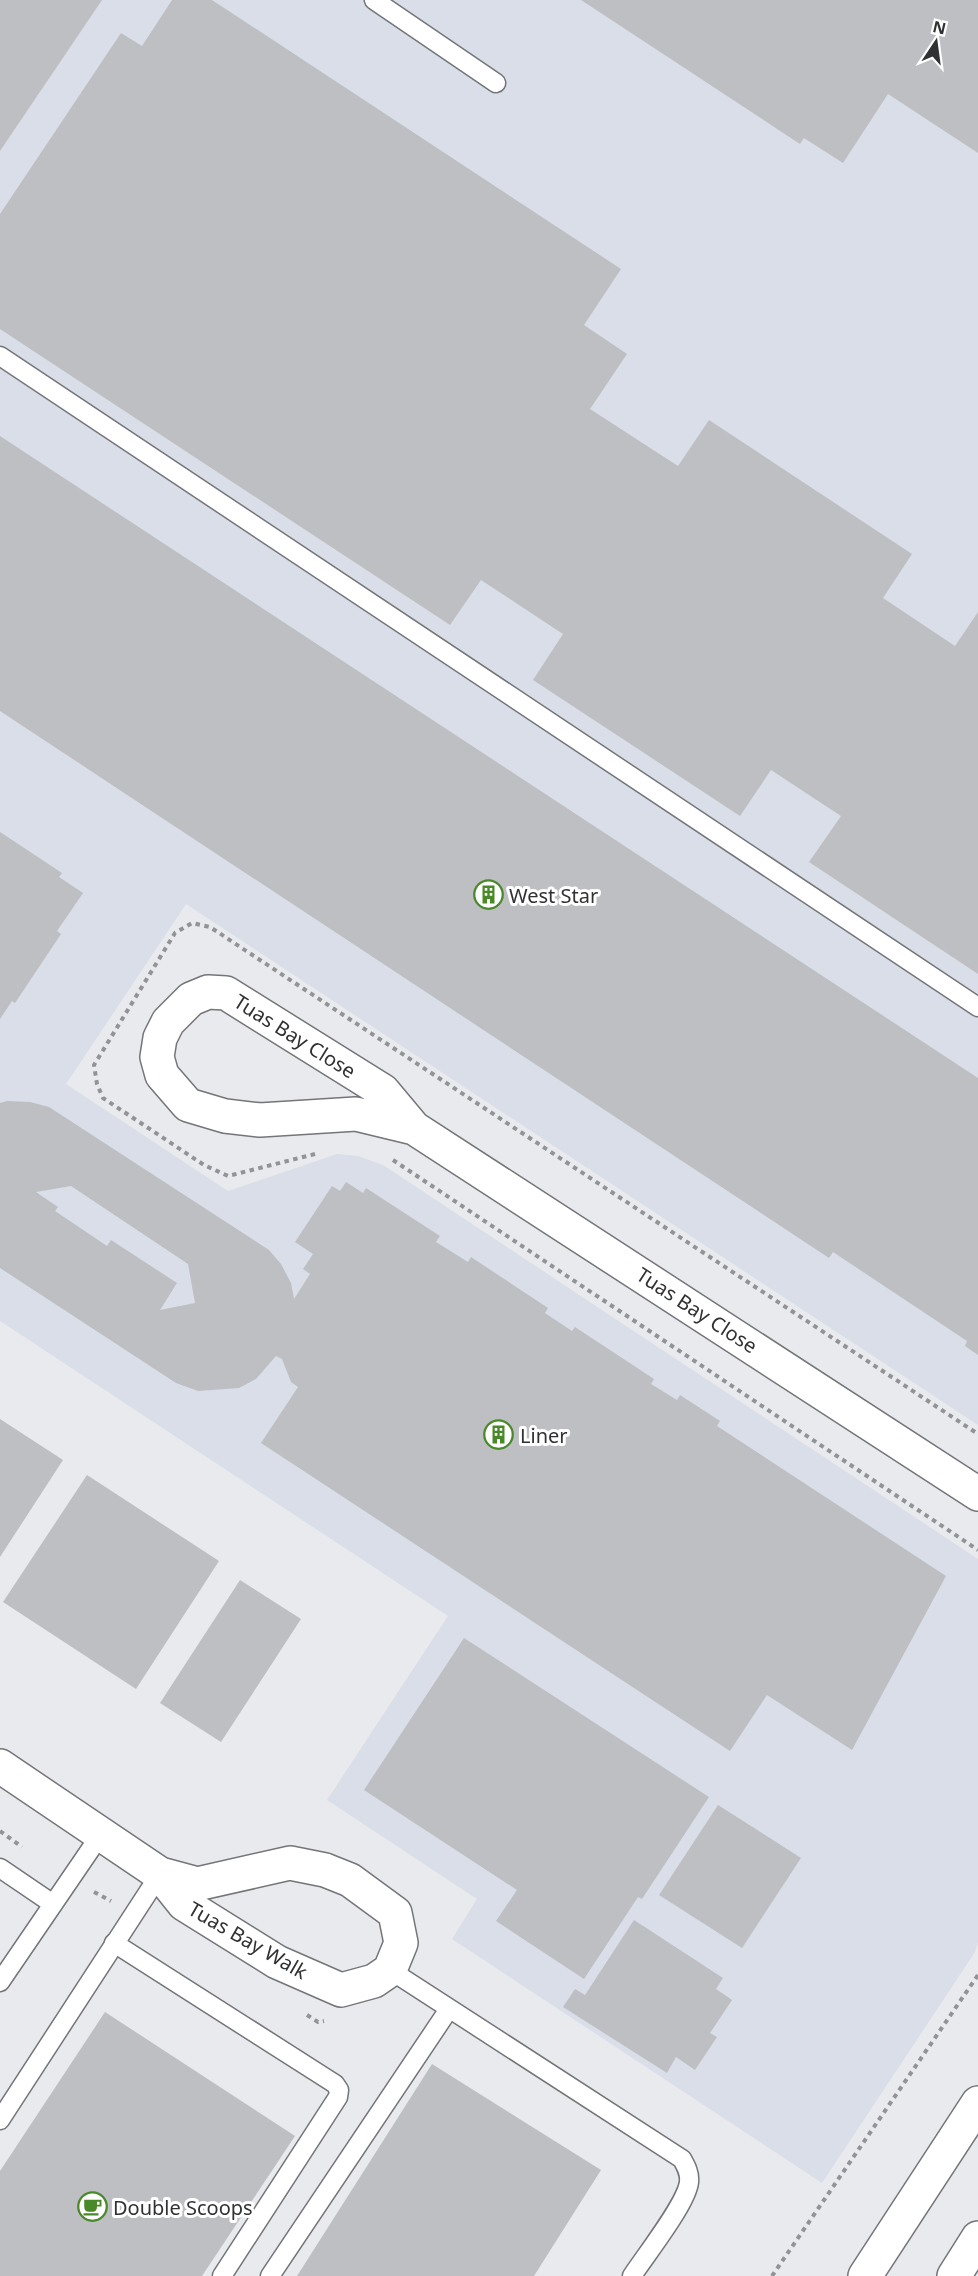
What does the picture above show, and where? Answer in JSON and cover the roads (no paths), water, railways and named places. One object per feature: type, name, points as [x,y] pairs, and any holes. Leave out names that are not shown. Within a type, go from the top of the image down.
[{"type":"street","name":"Tuas Bay Close","points":[[414,1128],[356,1114],[260,1120],[225,1116],[189,1105],[162,1075],[157,1057],[160,1038],[168,1023],[191,999],[208,992],[226,993],[383,1090],[414,1128],[978,1494]]},
{"type":"street","name":"Tuas Bay Walk","points":[[0,1766],[160,1874],[184,1904],[278,1962],[341,1990],[374,1981],[390,1970],[401,1943],[395,1912],[350,1880],[325,1870],[290,1863],[197,1884],[160,1874]]},
{"type":"street","points":[[865,2276],[978,2103]]},
{"type":"street","points":[[954,2276],[978,2238]]},
{"type":"lane","points":[[374,0],[496,82]]},
{"type":"lane","points":[[0,356],[978,1007]]},
{"type":"lane","points":[[0,1982],[101,1834]]},
{"type":"lane","points":[[0,1868],[53,1904]]},
{"type":"lane","points":[[0,2120],[160,1874]]},
{"type":"lane","points":[[114,1943],[335,2084],[339,2090],[338,2097],[222,2276]]},
{"type":"lane","points":[[390,1970],[682,2159],[687,2169],[689,2182],[683,2199],[632,2276]]},
{"type":"lane","points":[[270,2276],[449,2009]]},
{"type":"place","name":"West Star","points":[[488,895]]},
{"type":"place","name":"Liner","points":[[499,1435]]},
{"type":"place","name":"Double Scoops","points":[[92,2207]]}]
